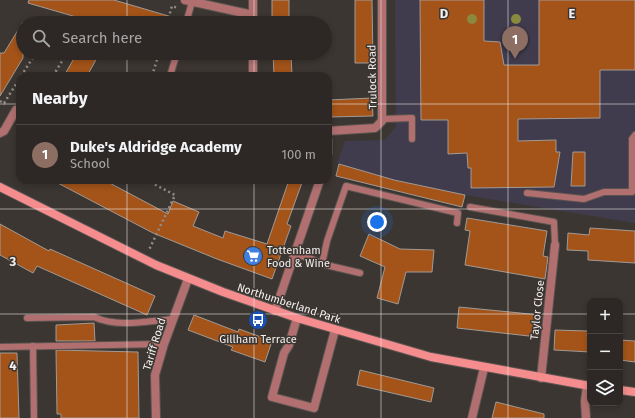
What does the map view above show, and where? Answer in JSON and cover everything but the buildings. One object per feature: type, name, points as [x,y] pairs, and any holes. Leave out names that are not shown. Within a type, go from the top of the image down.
[{"type":"street","points":[[253,0],[253,16]]},
{"type":"street","name":"Trulock Road","points":[[332,131],[375,128],[380,125],[383,119],[382,0]]},
{"type":"street","points":[[188,1],[242,16]]},
{"type":"street","points":[[253,60],[253,72]]},
{"type":"street","points":[[0,133],[4,131],[16,110]]},
{"type":"street","points":[[275,311],[319,184]]},
{"type":"street","name":"Northumberland Park","points":[[0,187],[145,260],[188,279],[275,311],[335,330],[431,357],[484,368],[587,386]]},
{"type":"street","name":"Taylor Close","points":[[541,378],[556,245]]},
{"type":"street","name":"Tariff Road","points":[[156,418],[155,375],[164,344],[188,279]]},
{"type":"street","points":[[297,318],[289,345],[284,353],[272,398],[314,408],[335,330]]},
{"type":"street","points":[[472,418],[484,368]]},
{"type":"street","points":[[623,390],[635,392]]},
{"type":"street","points":[[586,418],[587,406]]},
{"type":"lane","points":[[188,1],[188,16]]},
{"type":"lane","points":[[171,72],[175,60]]},
{"type":"lane","points":[[383,119],[412,118],[412,139]]},
{"type":"lane","points":[[527,193],[584,199],[604,192],[632,192],[632,139],[635,135]]},
{"type":"lane","points":[[322,264],[327,241],[346,186],[458,213],[457,223]]},
{"type":"lane","points":[[470,206],[554,222],[556,245]]},
{"type":"lane","points":[[295,254],[312,259],[322,264],[360,273]]},
{"type":"lane","points":[[27,318],[94,317],[103,321],[122,323],[173,319]]},
{"type":"lane","points":[[0,347],[164,344]]},
{"type":"lane","points":[[33,346],[34,418]]},
{"type":"path","points":[[169,16],[172,6],[189,11]]},
{"type":"path","points":[[24,72],[32,60]]},
{"type":"path","points":[[56,72],[63,60]]},
{"type":"path","points":[[153,72],[157,60]]},
{"type":"path","points":[[4,104],[16,85]]},
{"type":"path","points":[[145,260],[175,195],[154,184]]},
{"type":"shaded area","points":[[395,0],[635,0],[635,223],[465,195],[394,180],[337,163],[345,141],[385,140],[396,126]]},
{"type":"place","name":"Duke's Aldridge Academy","points":[[515,59]]},
{"type":"place","name":"Tottenham Food & Wine","points":[[253,256]]},
{"type":"place","name":"Gillham Terrace","points":[[258,320]]}]
